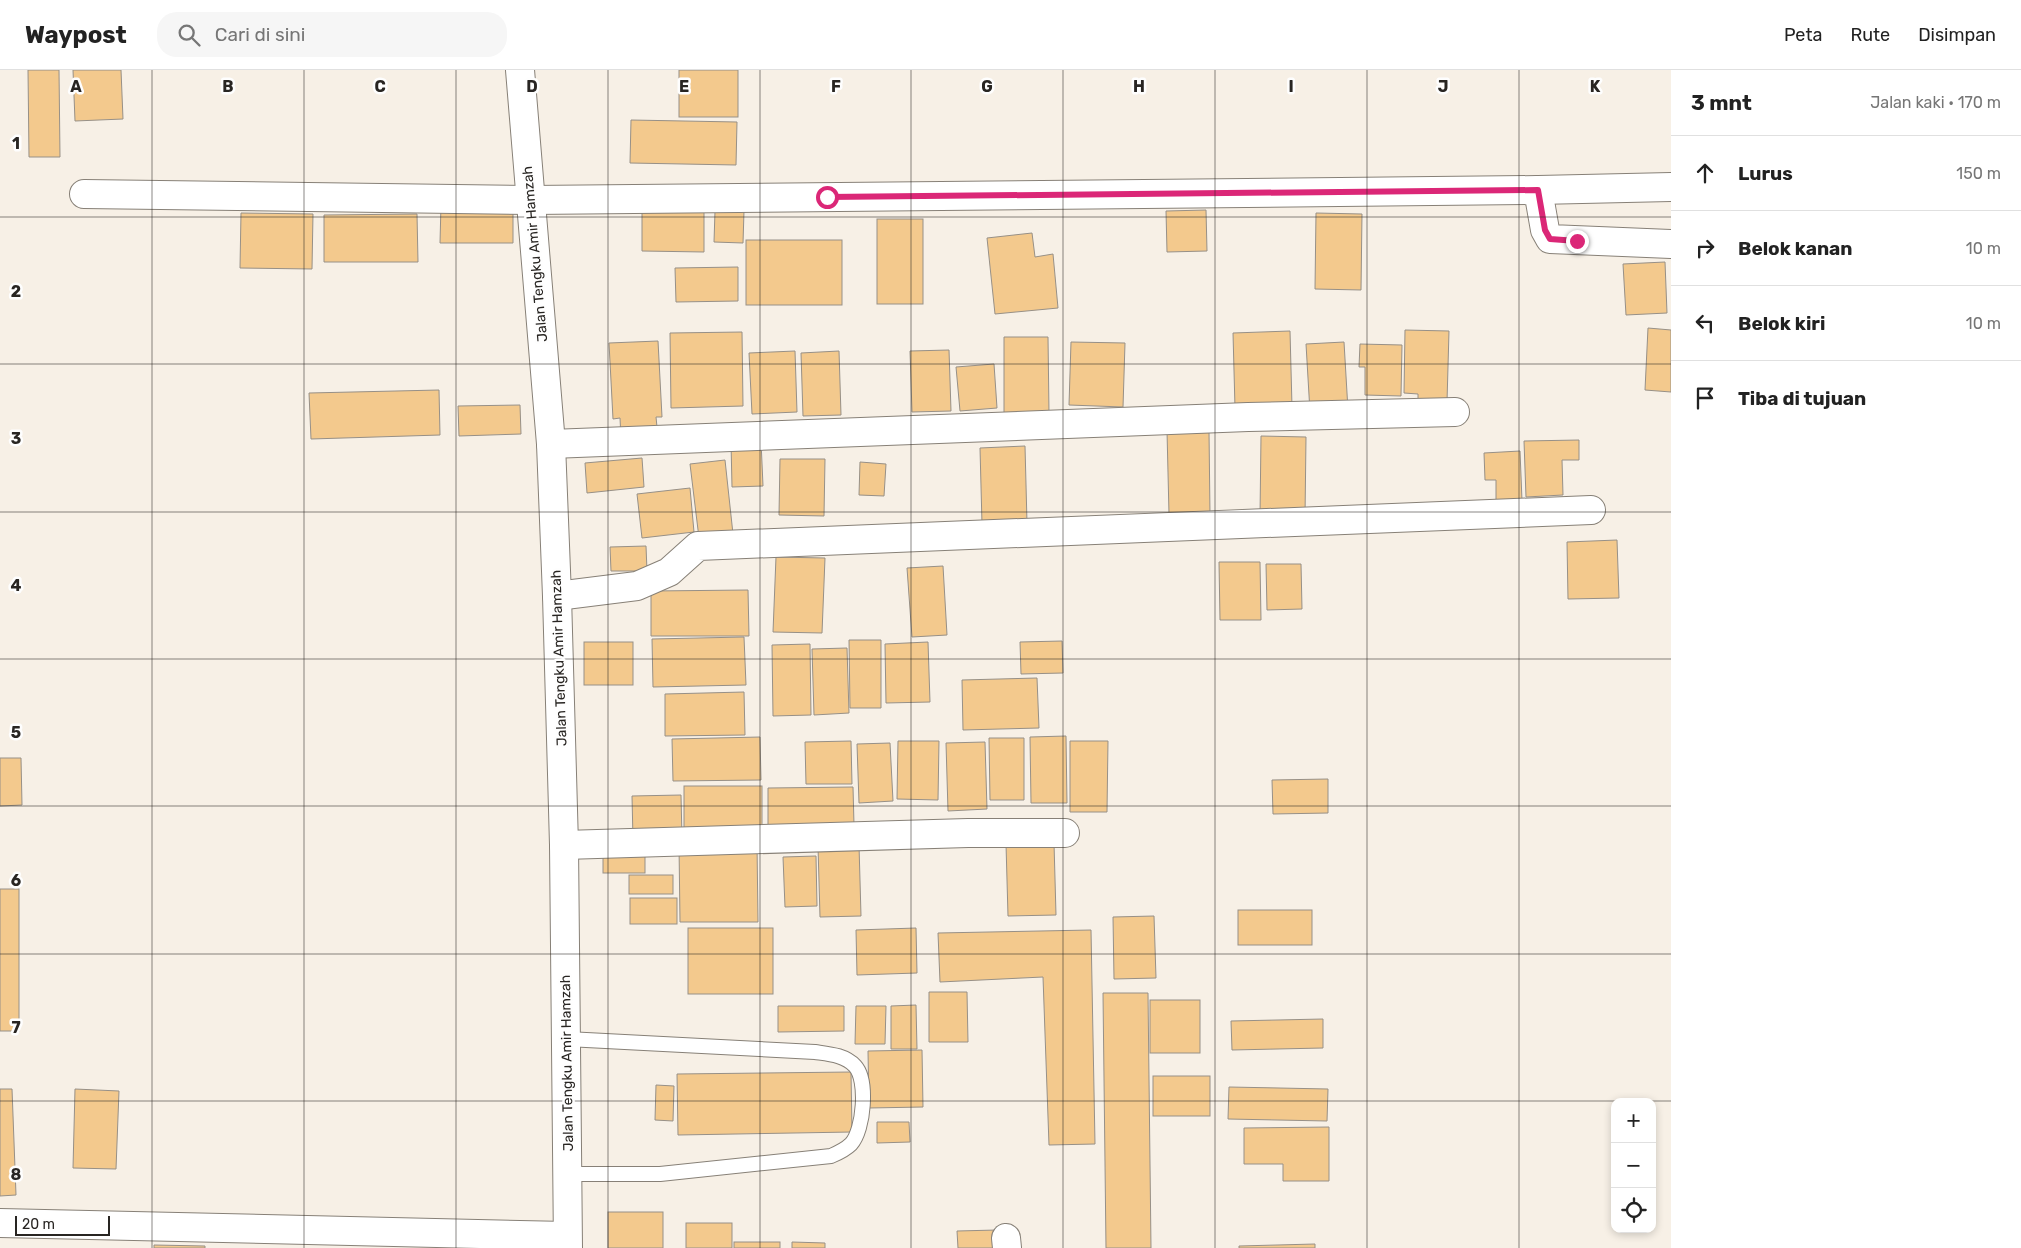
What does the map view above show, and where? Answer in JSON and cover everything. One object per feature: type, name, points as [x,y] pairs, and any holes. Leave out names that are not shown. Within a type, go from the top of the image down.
[{"type":"main road","name":"Jalan Tengku Amir Hamzah","points":[[520,70],[550,444],[557,596],[564,845],[568,1242]]},
{"type":"main road","points":[[84,194],[531,200],[1671,187]]},
{"type":"main road","points":[[1538,190],[1545,230],[1550,239],[1671,244]]},
{"type":"main road","points":[[550,444],[1248,417],[1455,412]]},
{"type":"main road","points":[[557,596],[638,586],[669,572],[698,546],[1591,510]]},
{"type":"main road","points":[[564,845],[968,832],[1065,832]]},
{"type":"main road","points":[[0,1230],[568,1242]]},
{"type":"lane","points":[[567,1039],[815,1052],[835,1055],[847,1059],[857,1068],[862,1095],[862,1123],[855,1138],[843,1150],[831,1156],[660,1174],[568,1174]]},
{"type":"building","points":[[28,70],[59,70],[60,157],[29,157]]},
{"type":"building","points":[[73,70],[121,70],[123,119],[75,121]]},
{"type":"building","points":[[679,70],[738,70],[738,117],[679,117]]},
{"type":"building","points":[[631,120],[737,122],[736,165],[630,163]]},
{"type":"building","points":[[441,204],[513,205],[513,243],[440,243]]},
{"type":"building","points":[[642,208],[704,208],[704,252],[642,251]]},
{"type":"building","points":[[1206,210],[1207,251],[1167,252],[1166,211]]},
{"type":"building","points":[[715,211],[744,211],[743,243],[714,242]]},
{"type":"building","points":[[241,213],[313,214],[312,269],[240,268]]},
{"type":"building","points":[[1316,213],[1362,214],[1361,290],[1315,289]]},
{"type":"building","points":[[417,214],[418,262],[324,262],[324,215]]},
{"type":"building","points":[[877,219],[923,219],[923,304],[877,304]]},
{"type":"building","points":[[1032,233],[1035,257],[1053,254],[1058,308],[995,314],[987,238]]},
{"type":"building","points":[[746,240],[842,240],[842,305],[746,305]]},
{"type":"building","points":[[1665,262],[1667,313],[1626,315],[1623,264]]},
{"type":"building","points":[[738,267],[738,301],[676,302],[675,268]]},
{"type":"building","points":[[1648,328],[1671,330],[1671,392],[1645,390]]},
{"type":"building","points":[[1405,330],[1449,331],[1447,402],[1418,402],[1418,394],[1404,393]]},
{"type":"building","points":[[1290,331],[1292,407],[1235,408],[1233,333]]},
{"type":"building","points":[[742,332],[743,406],[671,408],[670,333]]},
{"type":"building","points":[[1004,337],[1048,337],[1049,413],[1004,414]]},
{"type":"building","points":[[658,341],[662,417],[656,417],[658,437],[621,439],[620,418],[613,419],[609,343]]},
{"type":"building","points":[[1071,342],[1125,343],[1123,407],[1069,405]]},
{"type":"building","points":[[1344,342],[1348,410],[1310,412],[1306,344]]},
{"type":"building","points":[[1360,344],[1402,345],[1401,396],[1365,395],[1365,367],[1359,367]]},
{"type":"building","points":[[949,350],[951,411],[912,412],[910,351]]},
{"type":"building","points":[[795,351],[797,412],[752,414],[749,353]]},
{"type":"building","points":[[839,351],[841,415],[803,416],[801,353]]},
{"type":"building","points":[[994,364],[997,408],[960,411],[956,367]]},
{"type":"building","points":[[439,390],[440,435],[311,439],[309,393]]},
{"type":"building","points":[[520,405],[521,434],[459,436],[458,406]]},
{"type":"building","points":[[1167,431],[1209,431],[1210,514],[1169,514]]},
{"type":"building","points":[[1261,436],[1306,437],[1305,518],[1260,517]]},
{"type":"building","points":[[1579,440],[1579,460],[1562,460],[1563,495],[1526,497],[1524,441]]},
{"type":"building","points":[[761,441],[763,486],[732,487],[731,442]]},
{"type":"building","points":[[1025,446],[1027,523],[982,524],[980,448]]},
{"type":"building","points":[[1520,451],[1522,501],[1496,502],[1496,480],[1485,480],[1484,453]]},
{"type":"building","points":[[642,458],[644,487],[587,493],[585,463]]},
{"type":"building","points":[[780,459],[825,459],[824,516],[779,515]]},
{"type":"building","points":[[725,460],[733,534],[699,538],[690,464]]},
{"type":"building","points":[[860,462],[886,464],[884,496],[859,495]]},
{"type":"building","points":[[690,488],[694,532],[642,538],[637,494]]},
{"type":"building","points":[[1617,540],[1619,598],[1568,599],[1567,542]]},
{"type":"building","points":[[646,546],[647,571],[611,571],[610,547]]},
{"type":"building","points":[[776,557],[825,558],[822,633],[773,632]]},
{"type":"building","points":[[1219,562],[1260,562],[1261,620],[1220,620]]},
{"type":"building","points":[[1266,564],[1301,564],[1302,609],[1267,610]]},
{"type":"building","points":[[943,566],[947,635],[912,637],[907,568]]},
{"type":"building","points":[[748,590],[749,636],[651,636],[651,591]]},
{"type":"building","points":[[744,637],[746,685],[653,687],[652,639]]},
{"type":"building","points":[[849,640],[881,640],[881,708],[850,708]]},
{"type":"building","points":[[1062,641],[1063,673],[1021,674],[1020,642]]},
{"type":"building","points":[[584,642],[633,642],[633,685],[584,685]]},
{"type":"building","points":[[928,642],[930,702],[886,703],[885,644]]},
{"type":"building","points":[[810,644],[811,715],[773,716],[772,645]]},
{"type":"building","points":[[847,648],[849,713],[814,715],[812,649]]},
{"type":"building","points":[[1037,678],[1039,728],[963,730],[962,680]]},
{"type":"building","points":[[744,692],[745,735],[665,736],[665,694]]},
{"type":"building","points":[[1066,736],[1067,803],[1031,803],[1030,737]]},
{"type":"building","points":[[760,737],[761,780],[673,781],[672,739]]},
{"type":"building","points":[[989,738],[1024,738],[1024,800],[990,800]]},
{"type":"building","points":[[851,741],[852,784],[806,784],[805,742]]},
{"type":"building","points":[[898,741],[939,741],[938,800],[897,799]]},
{"type":"building","points":[[1070,741],[1108,741],[1107,812],[1070,812]]},
{"type":"building","points":[[985,742],[987,809],[948,811],[946,743]]},
{"type":"building","points":[[890,743],[893,801],[859,803],[857,744]]},
{"type":"building","points":[[0,758],[21,758],[22,805],[0,806]]},
{"type":"building","points":[[1328,779],[1328,813],[1273,814],[1272,780]]},
{"type":"building","points":[[684,786],[762,786],[762,836],[684,836]]},
{"type":"building","points":[[853,787],[854,825],[768,836],[768,788]]},
{"type":"building","points":[[681,795],[682,839],[633,840],[632,796]]},
{"type":"building","points":[[1054,843],[1056,915],[1008,916],[1006,844]]},
{"type":"building","points":[[757,844],[758,922],[680,922],[679,845]]},
{"type":"building","points":[[859,845],[861,916],[820,917],[818,846]]},
{"type":"building","points":[[603,852],[645,852],[645,873],[603,873]]},
{"type":"building","points":[[816,856],[817,906],[785,907],[783,857]]},
{"type":"building","points":[[629,875],[673,875],[673,894],[629,894]]},
{"type":"building","points":[[0,889],[19,889],[19,1031],[0,1031]]},
{"type":"building","points":[[630,898],[677,898],[677,924],[630,924]]},
{"type":"building","points":[[1238,910],[1312,910],[1312,945],[1238,945]]},
{"type":"building","points":[[1154,916],[1156,978],[1114,979],[1113,917]]},
{"type":"building","points":[[688,928],[773,928],[773,994],[688,994]]},
{"type":"building","points":[[916,928],[917,973],[857,975],[856,930]]},
{"type":"building","points":[[1091,930],[1095,1144],[1049,1145],[1043,977],[940,982],[938,933]]},
{"type":"building","points":[[929,992],[967,992],[968,1042],[929,1042]]},
{"type":"building","points":[[1103,993],[1148,993],[1151,1248],[1106,1248]]},
{"type":"building","points":[[1150,1000],[1200,1000],[1200,1053],[1150,1053]]},
{"type":"building","points":[[916,1005],[917,1049],[891,1049],[891,1006]]},
{"type":"building","points":[[778,1006],[844,1006],[844,1031],[778,1032]]},
{"type":"building","points":[[856,1006],[886,1006],[885,1044],[855,1044]]},
{"type":"building","points":[[1323,1019],[1323,1048],[1232,1050],[1231,1021]]},
{"type":"building","points":[[922,1050],[923,1107],[869,1108],[868,1051]]},
{"type":"building","points":[[851,1072],[852,1132],[678,1135],[677,1074]]},
{"type":"building","points":[[1153,1076],[1210,1076],[1210,1116],[1153,1116]]},
{"type":"building","points":[[656,1085],[674,1086],[673,1121],[655,1120]]},
{"type":"building","points":[[1229,1087],[1328,1089],[1327,1121],[1228,1119]]},
{"type":"building","points":[[0,1089],[12,1089],[16,1195],[0,1196]]},
{"type":"building","points":[[75,1089],[119,1091],[116,1169],[73,1168]]},
{"type":"building","points":[[877,1122],[909,1122],[910,1142],[877,1143]]},
{"type":"building","points":[[1329,1127],[1329,1181],[1283,1181],[1283,1164],[1244,1164],[1244,1128]]},
{"type":"building","points":[[608,1212],[663,1212],[663,1248],[608,1248]]},
{"type":"building","points":[[686,1223],[732,1223],[732,1248],[686,1248]]},
{"type":"building","points":[[997,1230],[997,1248],[958,1248],[957,1231]]},
{"type":"building","points":[[734,1242],[780,1242],[780,1248],[734,1248]]},
{"type":"building","points":[[792,1242],[825,1243],[825,1248],[792,1248]]},
{"type":"building","points":[[1315,1244],[1315,1248],[1239,1248],[1239,1246]]},
{"type":"building","points":[[154,1245],[205,1246],[205,1248],[154,1248]]},
{"type":"route","points":[[827,197],[1538,190],[1545,230],[1550,239],[1577,241]]}]
